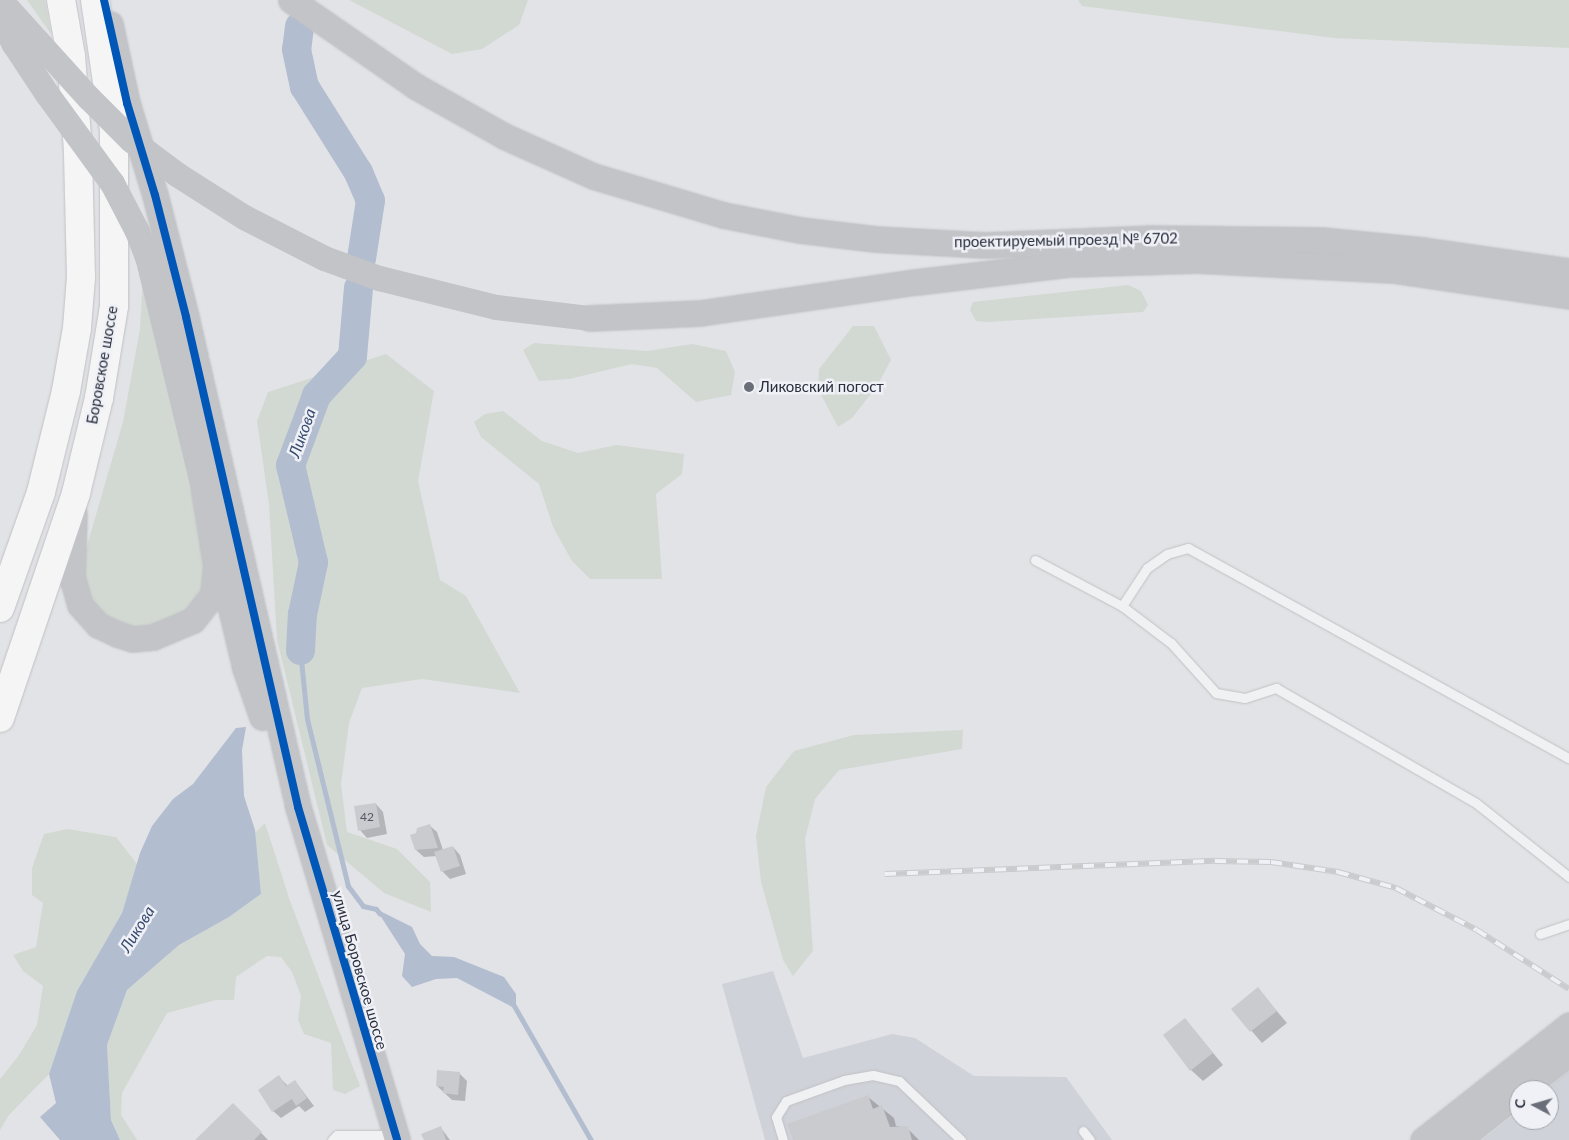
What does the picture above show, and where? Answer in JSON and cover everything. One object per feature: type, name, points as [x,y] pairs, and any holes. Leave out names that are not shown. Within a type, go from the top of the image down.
[{"type":"main road","name":"проектируемый проезд № 6702","points":[[0,0],[70,79],[131,140],[220,204],[324,258],[416,288],[511,310],[590,318],[700,313],[916,282],[1070,264],[1197,260],[1393,270],[1569,296]]},
{"type":"main road","name":"Боровское шоссе","points":[[0,608],[41,492],[66,391],[77,328],[81,277],[78,151],[71,56],[61,0]]},
{"type":"main road","name":"Боровское шоссе","points":[[0,718],[76,492],[99,398],[114,306],[114,130],[95,0]]},
{"type":"main road","points":[[104,0],[128,103],[155,195],[186,317],[298,807]]},
{"type":"main road","name":"проектируемый проезд № 6702","points":[[291,0],[386,68],[504,136],[593,176],[690,207],[778,226],[875,239],[985,245],[1149,238],[1291,238],[1422,250],[1569,271]]},
{"type":"main road","points":[[0,17],[14,44],[112,183],[135,225],[148,260],[245,668],[298,807]]},
{"type":"main road","points":[[76,492],[71,560],[75,592],[80,605],[106,630],[124,637],[143,638],[165,634],[193,620],[213,594],[216,566],[204,490]]},
{"type":"main road","name":"улица Боровское шоссе","points":[[298,807],[396,1137]]},
{"type":"main road","points":[[1423,1140],[1569,1025]]},
{"type":"main road","points":[[1534,1080],[1569,1053]]},
{"type":"main road","points":[[1458,1140],[1509,1100]]},
{"type":"lane","points":[[1122,606],[1147,568],[1167,554],[1188,548],[1569,758]]},
{"type":"lane","points":[[1035,560],[1122,606],[1171,643],[1216,693],[1245,698],[1276,688],[1476,804],[1569,877]]},
{"type":"lane","points":[[1540,934],[1569,924]]},
{"type":"lane","points":[[783,1140],[776,1117],[786,1101],[844,1080],[873,1075],[899,1082],[961,1140]]},
{"type":"lane","points":[[1083,1131],[1090,1140]]},
{"type":"lane","points":[[332,1140],[337,1135],[396,1137]]},
{"type":"shaded area","points":[[27,0],[45,0],[51,34]]},
{"type":"shaded area","points":[[349,0],[528,0],[519,25],[482,49],[452,54]]},
{"type":"shaded area","points":[[1078,0],[1569,0],[1569,48],[1334,38],[1082,6]]},
{"type":"shaded area","points":[[143,277],[206,537],[203,589],[187,610],[167,623],[133,629],[103,615],[83,589],[84,556],[123,422],[140,329]]},
{"type":"shaded area","points":[[1128,285],[1141,291],[1148,305],[1143,312],[988,322],[976,321],[970,310],[973,302]]},
{"type":"shaded area","points":[[853,326],[874,326],[891,360],[877,386],[852,418],[838,427],[818,389],[819,369]]},
{"type":"shaded area","points":[[534,343],[647,351],[692,344],[726,351],[735,372],[731,395],[696,402],[657,368],[632,364],[569,379],[539,381],[523,350]]},
{"type":"shaded area","points":[[386,354],[434,391],[418,481],[440,580],[466,596],[520,693],[422,679],[362,688],[349,723],[341,784],[347,832],[397,849],[430,882],[431,912],[384,893],[327,845],[277,640],[269,504],[257,421],[268,392]]},
{"type":"shaded area","points":[[503,411],[542,441],[578,453],[617,445],[684,454],[682,474],[656,494],[662,579],[590,579],[572,561],[553,527],[539,484],[481,437],[474,422],[485,414]]},
{"type":"shaded area","points":[[963,730],[962,749],[839,770],[815,799],[805,839],[813,951],[793,976],[783,960],[761,882],[756,836],[766,787],[794,751],[854,735]]},
{"type":"shaded area","points":[[265,823],[290,901],[360,1086],[345,1094],[333,1090],[331,1043],[304,1034],[298,1020],[301,996],[292,972],[281,957],[267,956],[236,977],[234,1000],[216,1000],[167,1013],[122,1093],[121,1115],[137,1140],[120,1140],[111,1120],[107,1045],[127,990],[179,945],[229,917],[261,894],[255,833]]},
{"type":"shaded area","points":[[67,829],[116,837],[137,864],[122,913],[77,991],[49,1074],[9,1115],[0,1130],[0,1079],[19,1055],[37,1025],[43,986],[23,971],[13,955],[36,947],[43,903],[32,895],[32,868],[44,834]]},
{"type":"shaded area","points":[[773,971],[803,1058],[892,1034],[915,1038],[974,1076],[1066,1077],[1112,1140],[765,1140],[722,984]]},
{"type":"shaded area","points":[[1569,1071],[1569,1140],[1482,1140],[1509,1119],[1509,1130],[1559,1130],[1558,1080]]},
{"type":"water","points":[[246,727],[242,750],[244,796],[255,830],[261,894],[229,917],[179,945],[127,990],[107,1045],[111,1120],[120,1140],[60,1140],[40,1117],[56,1103],[49,1074],[77,991],[122,913],[140,853],[152,826],[173,799],[193,784],[236,728]]},
{"type":"water","points":[[376,909],[412,927],[420,944],[432,956],[454,957],[504,977],[516,994],[516,1009],[457,978],[436,979],[412,987],[402,976],[405,954]]},
{"type":"building","points":[[376,803],[380,827],[358,831],[354,806]]},
{"type":"building","points":[[430,824],[438,848],[415,850],[410,835],[416,833],[417,828]]},
{"type":"building","points":[[453,846],[460,866],[441,872],[434,852]]},
{"type":"building","points":[[1258,987],[1277,1011],[1250,1032],[1231,1009]]},
{"type":"building","points":[[1185,1018],[1213,1053],[1190,1071],[1163,1035]]},
{"type":"building","points":[[437,1070],[460,1072],[458,1095],[443,1093],[444,1087],[436,1086]]},
{"type":"building","points":[[279,1075],[286,1086],[295,1080],[307,1098],[296,1106],[292,1099],[272,1112],[258,1090]]},
{"type":"building","points":[[868,1095],[873,1109],[882,1105],[890,1127],[908,1126],[912,1140],[793,1140],[787,1124]]},
{"type":"building","points":[[233,1103],[262,1132],[254,1140],[195,1140]]},
{"type":"building","points":[[441,1126],[446,1140],[424,1140],[421,1134]]},
{"type":"waterway","name":"Ликова","points":[[299,26],[296,49],[304,86],[358,172],[370,200],[361,258]]},
{"type":"waterway","name":"Ликова","points":[[300,650],[302,614],[313,562],[290,465],[316,395],[352,356],[358,287]]},
{"type":"waterway","points":[[300,650],[307,719],[348,886],[363,906],[376,909],[380,914]]},
{"type":"waterway","points":[[513,1004],[591,1140]]},
{"type":"railway","points":[[885,874],[1215,861],[1271,862],[1338,872],[1396,888],[1477,930],[1569,989]]},
{"type":"cycle path","points":[[104,0],[127,103],[155,195],[186,317],[298,807],[397,1140]]},
{"type":"place","name":"Ликовский погост","points":[[749,387]]}]
